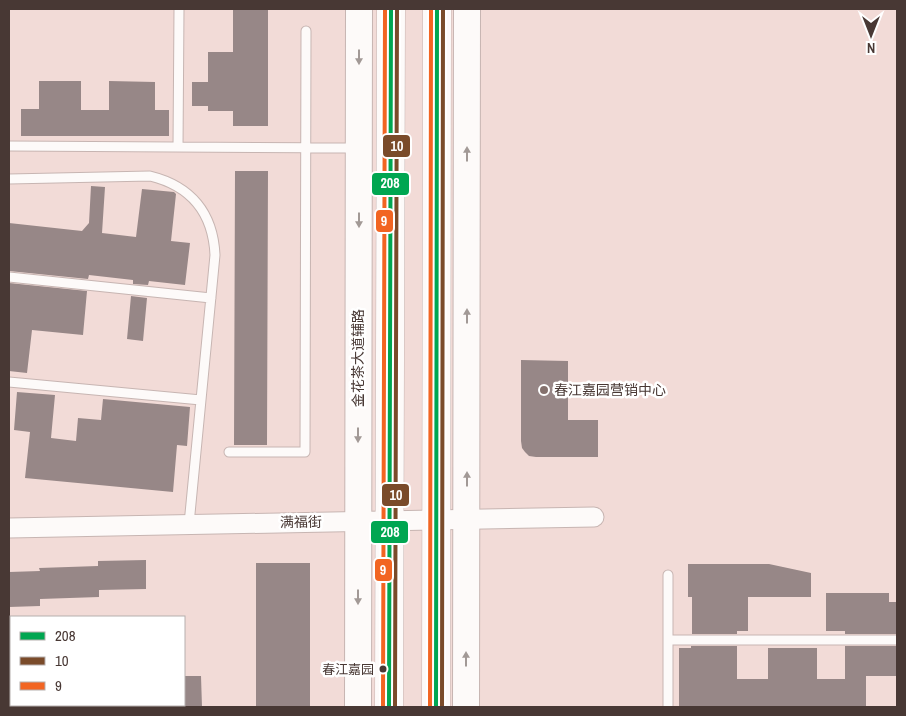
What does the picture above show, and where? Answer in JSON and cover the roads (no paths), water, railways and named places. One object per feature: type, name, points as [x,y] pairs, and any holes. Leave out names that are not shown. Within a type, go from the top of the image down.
[{"type":"highway","points":[[389,707],[391,9]]},
{"type":"highway","points":[[436,707],[437,9]]},
{"type":"street","name":"金花茶大道辅路","points":[[358,707],[359,9]]},
{"type":"street","points":[[466,707],[467,9]]},
{"type":"street","name":"满福街","points":[[9,528],[594,517]]},
{"type":"lane","points":[[178,147],[179,9]]},
{"type":"lane","points":[[229,452],[305,452],[306,31]]},
{"type":"lane","points":[[9,146],[359,148]]},
{"type":"lane","points":[[9,179],[150,176],[175,185],[196,202],[204,212],[212,233],[215,255],[189,524]]},
{"type":"lane","points":[[9,277],[211,298]]},
{"type":"lane","points":[[9,382],[201,400]]},
{"type":"lane","points":[[668,575],[668,707]]},
{"type":"lane","points":[[668,640],[897,640]]},
{"type":"place","name":"春江嘉园营销中心","points":[[544,390]]},
{"type":"place","name":"春江嘉园","points":[[383,669]]}]
